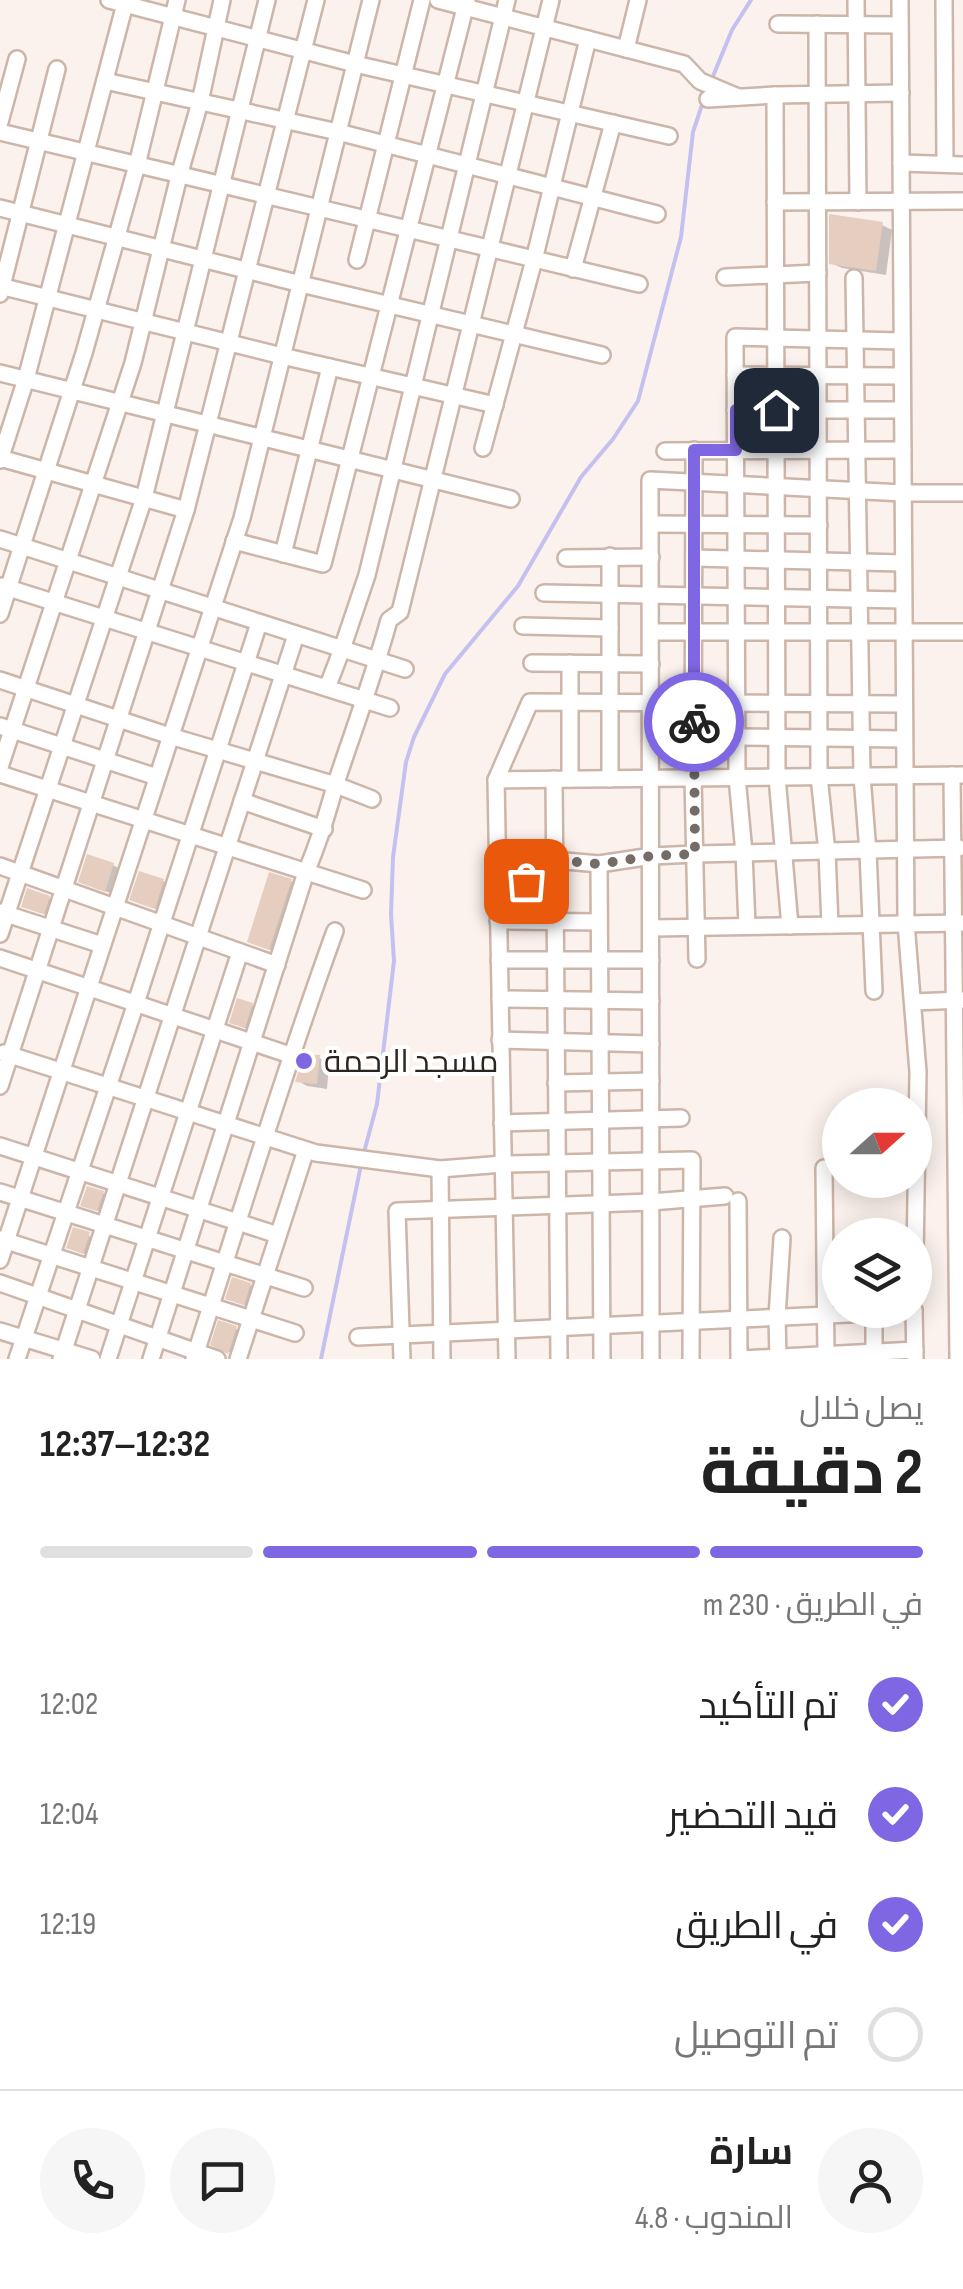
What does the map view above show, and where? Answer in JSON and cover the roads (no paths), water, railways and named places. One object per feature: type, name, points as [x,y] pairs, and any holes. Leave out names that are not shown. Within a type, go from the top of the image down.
[{"type":"street","points":[[222,0],[133,363],[26,689],[6,728],[0,770],[363,890]]},
{"type":"street","points":[[0,934],[3,913],[20,873],[144,498],[267,0]]},
{"type":"street","points":[[0,1086],[5,1054],[38,970],[186,510],[316,0]]},
{"type":"street","points":[[0,1260],[3,1240],[234,541],[371,0]]},
{"type":"street","points":[[357,260],[422,0]]},
{"type":"street","points":[[438,0],[505,8],[544,28],[684,64],[700,81],[738,98]]},
{"type":"street","points":[[150,1359],[389,620],[400,612],[552,0]]},
{"type":"street","points":[[626,49],[638,0]]},
{"type":"street","points":[[856,0],[858,202]]},
{"type":"street","points":[[900,0],[904,775],[906,924],[918,1072],[916,1218]]},
{"type":"street","points":[[944,0],[945,164]]},
{"type":"street","points":[[186,510],[0,459],[26,379],[86,153],[120,1],[174,8],[216,28],[258,39],[669,136]]},
{"type":"street","points":[[234,541],[323,564],[466,4]]},
{"type":"street","points":[[0,614],[4,587],[22,546],[73,391],[117,238],[174,8]]},
{"type":"street","points":[[327,688],[367,575],[505,8]]},
{"type":"street","points":[[778,24],[900,25]]},
{"type":"street","points":[[817,24],[819,776],[828,852],[830,925]]},
{"type":"street","points":[[944,25],[963,24]]},
{"type":"street","points":[[483,448],[588,39]]},
{"type":"street","points":[[0,122],[17,59]]},
{"type":"street","points":[[57,69],[1,288],[495,405]]},
{"type":"street","points":[[104,81],[338,132],[657,214]]},
{"type":"street","points":[[708,100],[900,94]]},
{"type":"street","points":[[775,95],[777,777],[790,926]]},
{"type":"street","points":[[944,98],[963,97]]},
{"type":"street","points":[[573,269],[612,124]]},
{"type":"street","points":[[0,132],[639,284]]},
{"type":"street","points":[[901,164],[963,165]]},
{"type":"street","points":[[775,202],[963,201]]},
{"type":"street","points":[[0,208],[602,355]]},
{"type":"street","points":[[725,277],[818,273]]},
{"type":"street","points":[[854,278],[862,776],[874,991]]},
{"type":"street","points":[[747,926],[736,737],[735,338],[902,341]]},
{"type":"street","points":[[284,554],[330,367]]},
{"type":"street","points":[[0,373],[511,499]]},
{"type":"street","points":[[735,375],[902,376]]},
{"type":"street","points":[[736,410],[902,410]]},
{"type":"street","points":[[694,450],[697,959]]},
{"type":"street","points":[[665,451],[903,450]]},
{"type":"street","points":[[651,1359],[650,480],[963,493]]},
{"type":"street","points":[[650,524],[818,525]]},
{"type":"street","points":[[0,540],[405,669]]},
{"type":"street","points":[[610,556],[610,778]]},
{"type":"street","points":[[566,558],[651,557]]},
{"type":"street","points":[[694,558],[903,563]]},
{"type":"street","points":[[4,587],[390,708]]},
{"type":"street","points":[[544,593],[903,600]]},
{"type":"street","points":[[17,1359],[258,622]]},
{"type":"street","points":[[523,626],[610,628]]},
{"type":"street","points":[[651,632],[963,632]]},
{"type":"street","points":[[63,1355],[296,635]]},
{"type":"street","points":[[532,663],[651,664]]},
{"type":"street","points":[[559,1359],[554,860],[570,702],[570,663]]},
{"type":"street","points":[[0,680],[372,799]]},
{"type":"street","points":[[507,1359],[496,780],[530,702],[904,704]]},
{"type":"street","points":[[6,728],[157,777]]},
{"type":"street","points":[[652,736],[904,739]]},
{"type":"street","points":[[496,780],[958,775],[958,1359]]},
{"type":"street","points":[[242,801],[324,829]]},
{"type":"street","points":[[554,860],[599,864],[695,854],[958,848]]},
{"type":"street","points":[[599,864],[602,1359]]},
{"type":"street","points":[[0,866],[277,964]]},
{"type":"street","points":[[498,881],[554,881]]},
{"type":"street","points":[[3,913],[102,945]]},
{"type":"street","points":[[498,921],[599,922]]},
{"type":"street","points":[[652,928],[958,923]]},
{"type":"street","points":[[195,1355],[290,1056],[335,931]]},
{"type":"street","points":[[108,1359],[240,952]]},
{"type":"street","points":[[0,958],[290,1056]]},
{"type":"street","points":[[499,960],[652,960]]},
{"type":"street","points":[[500,999],[652,1000]]},
{"type":"street","points":[[913,1002],[959,1001]]},
{"type":"street","points":[[500,1040],[651,1044]]},
{"type":"street","points":[[5,1054],[306,1150],[362,1161],[440,1170],[503,1164],[692,1160],[691,1359]]},
{"type":"street","points":[[556,1082],[652,1081]]},
{"type":"street","points":[[502,1123],[681,1118]]},
{"type":"street","points":[[0,1146],[278,1235]]},
{"type":"street","points":[[238,1359],[306,1150]]},
{"type":"street","points":[[440,1170],[442,1359]]},
{"type":"street","points":[[0,1192],[304,1288]]},
{"type":"street","points":[[402,1359],[398,1210],[732,1198],[740,1359],[915,1355],[914,1328]]},
{"type":"street","points":[[778,1358],[782,1238]]},
{"type":"street","points":[[3,1240],[295,1333]]},
{"type":"street","points":[[0,1284],[195,1355],[217,1359]]},
{"type":"street","points":[[358,1337],[822,1315]]},
{"type":"street","points":[[826,1328],[826,1357]]},
{"type":"street","points":[[874,1328],[874,1356]]},
{"type":"street","points":[[0,1331],[63,1355],[92,1359]]},
{"type":"waterway","points":[[711,81],[732,30],[751,0]]},
{"type":"waterway","points":[[363,1156],[377,1104],[394,961],[393,857],[406,762],[414,737],[445,674],[518,586],[581,477],[638,401],[681,237],[693,132],[704,99]]},
{"type":"waterway","points":[[321,1359],[361,1165]]},
{"type":"place","name":"مسجد الرحمة","points":[[304,1061]]}]
